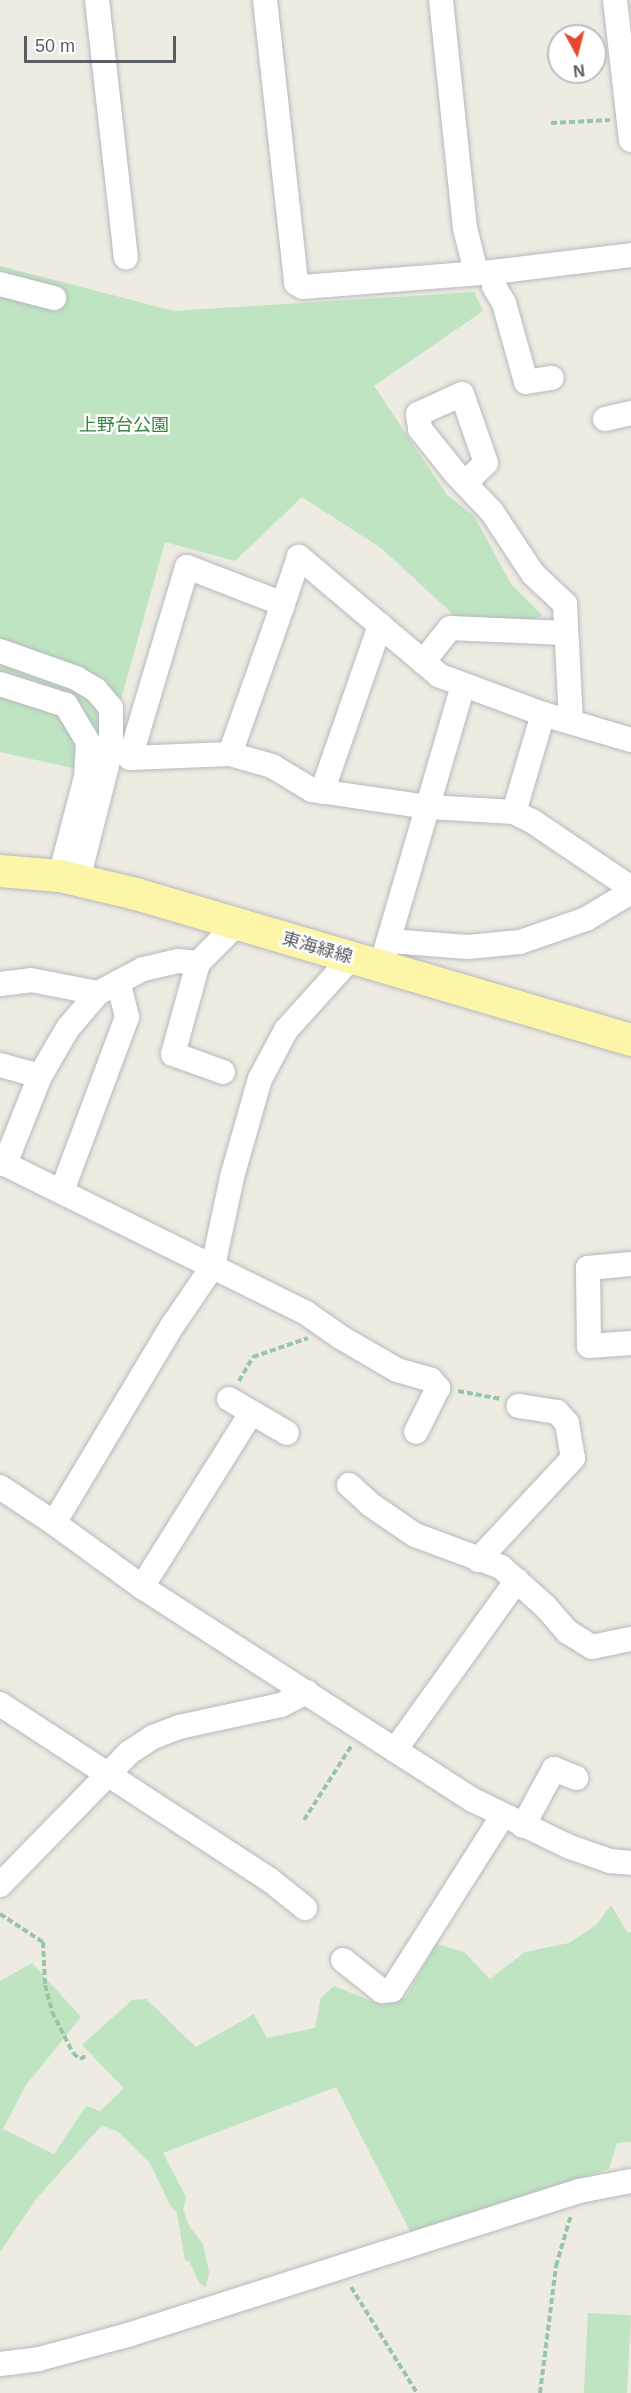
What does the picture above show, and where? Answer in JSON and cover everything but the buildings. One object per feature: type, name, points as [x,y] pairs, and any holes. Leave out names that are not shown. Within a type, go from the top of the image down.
[{"type":"main road","name":"東海緑線","points":[[0,871],[69,877],[351,958],[386,953],[631,1040]]},
{"type":"street","points":[[97,0],[126,257]]},
{"type":"street","points":[[265,0],[296,283],[303,287],[484,272],[631,255]]},
{"type":"street","points":[[441,0],[465,228],[484,272],[504,303],[526,381],[552,378]]},
{"type":"street","points":[[615,0],[630,129]]},
{"type":"street","points":[[0,284],[54,298]]},
{"type":"street","points":[[605,419],[631,413]]},
{"type":"street","points":[[465,483],[492,513],[533,574],[565,604],[571,722]]},
{"type":"street","points":[[230,754],[299,557],[440,676],[543,714],[631,740]]},
{"type":"street","points":[[283,604],[187,567],[130,758],[230,754],[272,766],[312,790],[429,807],[514,812],[532,821],[631,890],[586,919],[520,942],[386,953],[429,807],[463,686]]},
{"type":"street","points":[[322,792],[380,625]]},
{"type":"street","points":[[423,662],[450,628],[566,633]]},
{"type":"street","points":[[0,651],[76,678],[96,690],[111,708],[111,750],[69,877]]},
{"type":"street","points":[[0,684],[66,705],[88,742],[86,777],[69,877]]},
{"type":"street","points":[[514,812],[543,714]]},
{"type":"street","points":[[223,1072],[172,1054],[198,963],[237,924]]},
{"type":"street","points":[[54,1523],[172,1326],[213,1266],[232,1177],[260,1079],[286,1030],[351,958]]},
{"type":"street","points":[[198,963],[177,961],[143,969],[108,988],[68,1028],[40,1076],[5,1164],[306,1312],[397,1370],[431,1380],[438,1388],[416,1432]]},
{"type":"street","points":[[0,984],[31,980],[108,988]]},
{"type":"street","points":[[62,1191],[127,1017],[108,988]]},
{"type":"street","points":[[0,1065],[40,1076]]},
{"type":"street","points":[[631,1264],[588,1268],[589,1346],[631,1343]]},
{"type":"street","points":[[228,1399],[286,1433]]},
{"type":"street","points":[[478,1560],[573,1458],[567,1423],[557,1412],[518,1406]]},
{"type":"street","points":[[142,1587],[251,1413]]},
{"type":"street","points":[[349,1485],[371,1505],[415,1534],[501,1567],[517,1580],[568,1632],[592,1647],[631,1639]]},
{"type":"street","points":[[0,1487],[142,1587],[395,1750],[513,1820],[600,1857],[631,1863]]},
{"type":"street","points":[[395,1750],[517,1580]]},
{"type":"street","points":[[0,1885],[130,1752],[153,1737],[179,1727],[281,1705],[307,1692]]},
{"type":"street","points":[[0,1704],[270,1880],[305,1908]]},
{"type":"street","points":[[343,1960],[382,1991],[392,1990],[513,1820],[554,1769],[576,1778]]},
{"type":"street","points":[[0,2364],[39,2359],[128,2335],[568,2194],[631,2181]]},
{"type":"path","points":[[550,123],[630,129]]},
{"type":"path","points":[[228,1399],[253,1358],[331,1330]]},
{"type":"path","points":[[438,1388],[510,1400],[518,1406]]},
{"type":"path","points":[[304,1820],[363,1728]]},
{"type":"path","points":[[0,1914],[43,1942],[45,1985],[52,2012],[73,2053],[80,2059],[86,2056]]},
{"type":"path","points":[[540,2393],[556,2266],[572,2214],[568,2194]]},
{"type":"path","points":[[342,2266],[349,2284],[417,2393]]},
{"type":"green space","name":"上野台公園","points":[[0,266],[174,311],[474,292],[483,311],[374,386],[447,495],[474,516],[511,584],[542,615],[533,620],[456,617],[381,548],[302,497],[235,561],[165,542],[114,724],[77,769],[0,752]]},
{"type":"green space","points":[[611,1905],[627,1932],[631,1932],[631,2142],[617,2143],[609,2169],[411,2233],[336,2087],[163,2153],[186,2197],[183,2209],[189,2226],[203,2244],[209,2272],[206,2287],[200,2284],[189,2261],[185,2260],[177,2213],[171,2207],[150,2163],[118,2132],[102,2125],[37,2198],[0,2252],[0,1981],[32,1963],[81,2017],[26,2085],[3,2129],[54,2154],[86,2106],[100,2111],[124,2088],[82,2045],[132,2000],[146,1999],[196,2047],[254,2014],[267,2038],[315,2028],[321,1998],[334,1986],[381,2005],[406,1997],[436,1944],[464,1952],[490,1979],[525,1952],[569,1943],[596,1925]]},
{"type":"green space","points":[[588,2313],[631,2315],[627,2393],[584,2393]]}]
